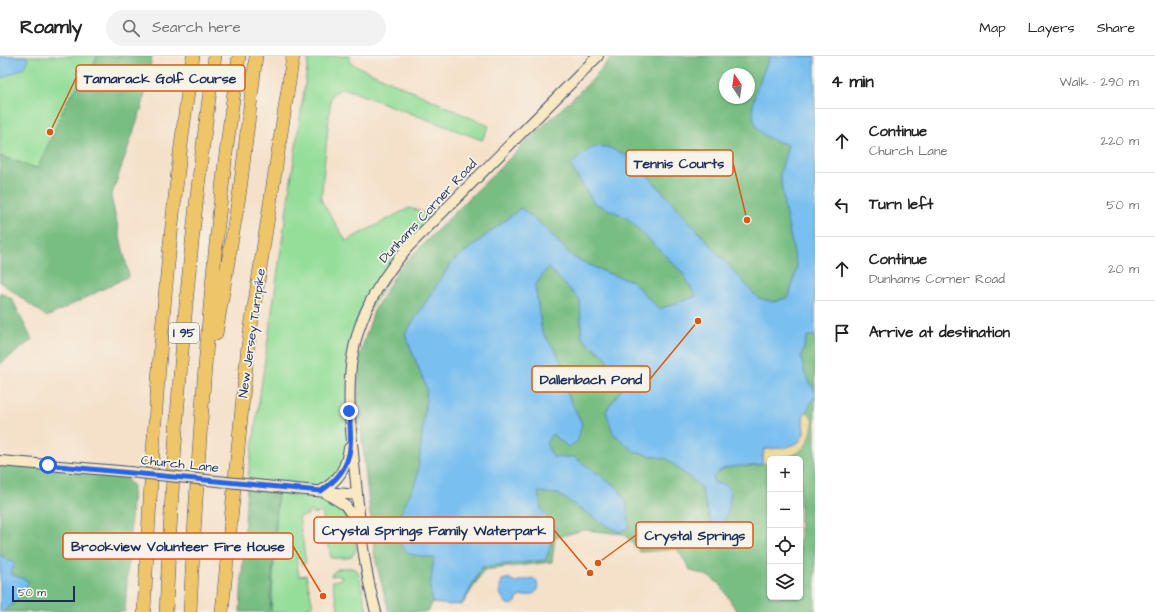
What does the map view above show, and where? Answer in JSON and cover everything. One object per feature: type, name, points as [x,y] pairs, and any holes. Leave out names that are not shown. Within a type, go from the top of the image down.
[{"type":"highway","name":"I 95","points":[[144,612],[149,509],[163,326],[181,150],[193,56]]},
{"type":"highway","name":"I 95","points":[[166,612],[170,512],[184,330],[194,228],[215,56]]},
{"type":"highway","name":"I 95","points":[[190,612],[200,430],[218,223],[239,56]]},
{"type":"highway","points":[[200,430],[235,224],[256,56]]},
{"type":"highway","name":"New Jersey Turnpike","points":[[222,612],[248,346],[293,56]]},
{"type":"street","name":"Dunhams Corner Road","points":[[376,612],[360,528],[348,394],[352,352],[358,330],[378,288],[392,266],[408,247],[598,56]]},
{"type":"street","points":[[351,438],[345,467],[341,475],[321,491],[345,505],[357,521],[360,528]]},
{"type":"street","name":"Church Lane","points":[[0,461],[119,471],[321,491],[357,496]]},
{"type":"green space","points":[[0,56],[152,56],[142,107],[36,168],[0,156]]},
{"type":"green space","points":[[97,56],[152,56],[142,107],[111,197],[129,276],[47,317],[0,282],[0,156],[36,168],[38,167],[68,100],[94,64]]},
{"type":"green space","points":[[309,56],[349,56],[350,63],[489,126],[482,140],[343,88],[331,95],[321,200],[346,241],[409,208],[438,216],[408,247],[358,330],[351,439],[343,464],[332,479],[323,482],[321,491],[247,484]]},
{"type":"green space","points":[[612,56],[770,56],[755,97],[755,68],[719,68],[719,104],[754,104],[754,118],[758,128],[770,139],[788,145],[780,174],[784,205],[797,268],[789,297],[774,302],[758,298],[632,158],[570,165],[594,203],[626,217],[682,272],[697,296],[659,309],[632,281],[607,273],[573,257],[543,226],[521,208],[452,262],[405,334],[427,389],[417,480],[397,520],[409,554],[434,558],[430,588],[462,604],[482,567],[546,560],[556,527],[541,509],[538,492],[558,494],[607,526],[620,532],[574,457],[553,457],[545,443],[552,434],[568,447],[582,424],[566,391],[566,372],[556,351],[542,332],[535,286],[548,267],[580,300],[582,338],[606,357],[621,390],[606,411],[635,452],[667,459],[701,487],[710,520],[727,516],[728,504],[714,483],[713,477],[718,472],[729,467],[761,464],[764,449],[803,425],[806,410],[815,396],[815,612],[737,612],[720,584],[706,575],[691,571],[677,549],[640,552],[624,534],[583,530],[555,538],[552,562],[484,570],[462,605],[432,603],[428,612],[389,612],[375,558],[357,396],[360,354],[374,311],[399,268],[523,145],[593,79]]},
{"type":"green space","points":[[0,292],[12,299],[32,340],[0,364]]},
{"type":"green space","points":[[807,336],[815,336],[815,392],[805,374],[801,358]]},
{"type":"green space","points":[[0,461],[119,471],[133,486],[125,612],[3,612],[17,600],[7,560],[2,555],[0,556]]},
{"type":"green space","points":[[247,484],[278,487],[270,612],[240,612]]},
{"type":"green space","points":[[278,493],[319,497],[340,505],[353,523],[356,549],[353,555],[348,558],[331,558],[322,512],[312,514],[312,511],[308,512],[308,515],[299,517],[306,563],[302,565],[300,557],[296,558],[299,576],[306,575],[313,606],[307,607],[308,612],[271,612]]},
{"type":"green space","points":[[342,568],[357,570],[359,575],[367,612],[329,612],[337,610],[338,607],[332,581],[339,580],[342,577],[338,575],[331,576],[335,571]]},
{"type":"sand","points":[[805,410],[814,421],[809,440],[805,446],[796,454],[790,456],[767,456],[767,463],[762,464],[764,449],[785,448],[804,434],[803,417]]},
{"type":"water","points":[[0,56],[26,56],[28,59],[24,68],[0,79]]},
{"type":"water","points":[[770,56],[815,56],[815,336],[807,336],[801,358],[805,374],[815,392],[815,396],[803,417],[804,434],[799,442],[785,448],[764,449],[762,464],[729,467],[718,472],[713,477],[714,483],[726,484],[731,491],[727,516],[717,530],[710,520],[701,487],[667,459],[635,452],[613,433],[606,411],[621,390],[606,357],[582,338],[580,300],[548,267],[535,286],[542,332],[556,351],[566,372],[566,391],[582,424],[577,442],[568,447],[552,434],[546,443],[553,457],[574,457],[618,488],[626,502],[629,527],[620,532],[607,526],[558,494],[538,492],[541,509],[556,527],[546,560],[482,567],[462,604],[450,605],[432,603],[430,588],[434,558],[409,554],[395,538],[397,520],[417,480],[427,389],[405,334],[452,262],[521,208],[543,226],[573,257],[607,273],[632,281],[659,309],[696,296],[682,272],[626,217],[594,203],[570,165],[593,148],[599,146],[612,149],[632,158],[758,298],[774,302],[789,297],[797,268],[784,205],[780,174],[788,145],[770,139],[757,128],[753,108],[758,86]]},
{"type":"water","points":[[1,555],[7,560],[15,563],[10,574],[29,581],[17,600],[3,612],[0,612]]},
{"type":"water","points":[[509,578],[515,582],[533,578],[537,582],[538,590],[532,595],[518,597],[516,602],[512,605],[507,604],[501,596],[500,587],[502,580]]},
{"type":"place","name":"Tamarack Golf Course","points":[[50,132]]},
{"type":"place","name":"Tennis Courts","points":[[747,220]]},
{"type":"place","name":"Dallenbach Pond","points":[[698,321]]},
{"type":"place","name":"Crystal Springs","points":[[598,563]]},
{"type":"place","name":"Crystal Springs Family Waterpark","points":[[590,573]]},
{"type":"place","name":"Brookview Volunteer Fire House","points":[[323,596]]},
{"type":"route","points":[[48,465],[321,491],[334,482],[341,475],[345,467],[351,438],[349,411]]}]
